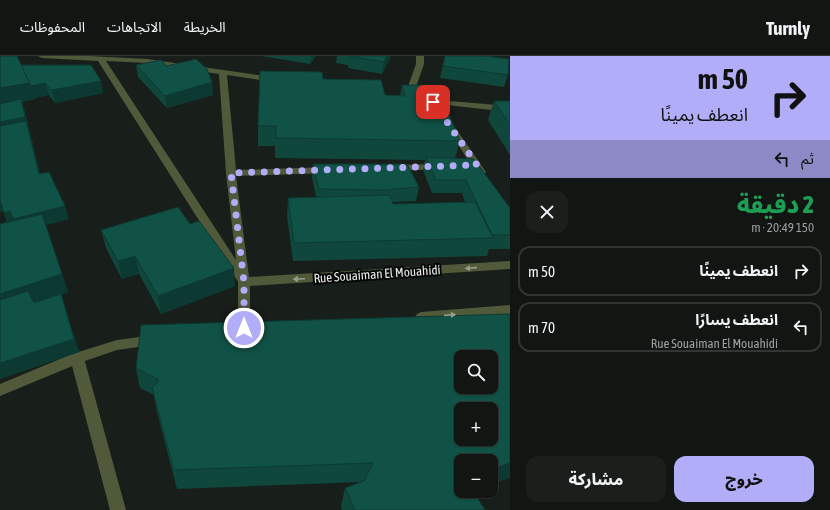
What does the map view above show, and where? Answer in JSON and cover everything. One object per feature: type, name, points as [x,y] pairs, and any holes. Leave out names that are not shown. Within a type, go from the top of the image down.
[{"type":"street","points":[[42,56],[101,60],[150,59],[223,73],[284,81]]},
{"type":"street","points":[[420,56],[420,64],[411,99],[510,109]]},
{"type":"street","points":[[101,60],[244,282]]},
{"type":"street","points":[[223,73],[231,173],[244,282],[244,328]]},
{"type":"street","points":[[433,102],[485,178]]},
{"type":"street","points":[[382,168],[477,165]]},
{"type":"street","points":[[231,173],[334,170]]},
{"type":"street","name":"Rue Souaiman El Mouahidi","points":[[244,282],[368,276],[510,265]]},
{"type":"street","points":[[409,318],[510,310]]},
{"type":"street","points":[[228,331],[244,328],[259,328]]},
{"type":"street","points":[[0,390],[77,358],[117,345],[165,339]]},
{"type":"street","points":[[77,358],[118,510]]},
{"type":"building","points":[[0,56],[17,56],[30,83],[0,88]]},
{"type":"building","points":[[349,56],[387,56],[384,62]]},
{"type":"building","points":[[445,56],[486,56],[509,59],[508,75],[443,66]]},
{"type":"building","points":[[196,59],[207,69],[212,82],[165,96],[136,65],[161,60],[167,66]]},
{"type":"building","points":[[21,65],[91,65],[101,81],[52,90],[45,83],[31,86]]},
{"type":"building","points":[[260,71],[322,72],[323,79],[381,80],[385,95],[405,96],[402,85],[437,85],[460,141],[276,138],[276,126],[258,126]]},
{"type":"building","points":[[21,99],[25,117],[0,122],[0,104]]},
{"type":"building","points":[[494,101],[510,101],[510,125]]},
{"type":"building","points":[[26,121],[39,174],[49,172],[65,206],[13,219],[10,211],[4,213],[0,200],[0,126]]},
{"type":"building","points":[[426,157],[474,159],[510,208],[510,235],[492,235],[466,180],[436,180]]},
{"type":"building","points":[[313,164],[407,164],[419,187],[385,190],[319,189]]},
{"type":"building","points":[[390,195],[393,204],[475,202],[493,238],[294,243],[288,198]]},
{"type":"building","points":[[178,207],[190,224],[199,221],[234,268],[158,296],[135,256],[118,261],[101,230]]},
{"type":"building","points":[[42,214],[62,274],[0,294],[0,224]]},
{"type":"building","points":[[28,291],[34,303],[61,294],[74,339],[0,363],[0,300]]},
{"type":"building","points":[[510,314],[510,463],[498,467],[498,454],[454,454],[454,498],[477,498],[485,510],[355,510],[345,488],[364,481],[373,463],[174,470],[152,388],[159,380],[136,368],[141,325]]},
{"type":"route","points":[[244,328],[244,282],[231,173],[477,165],[433,102]]}]
